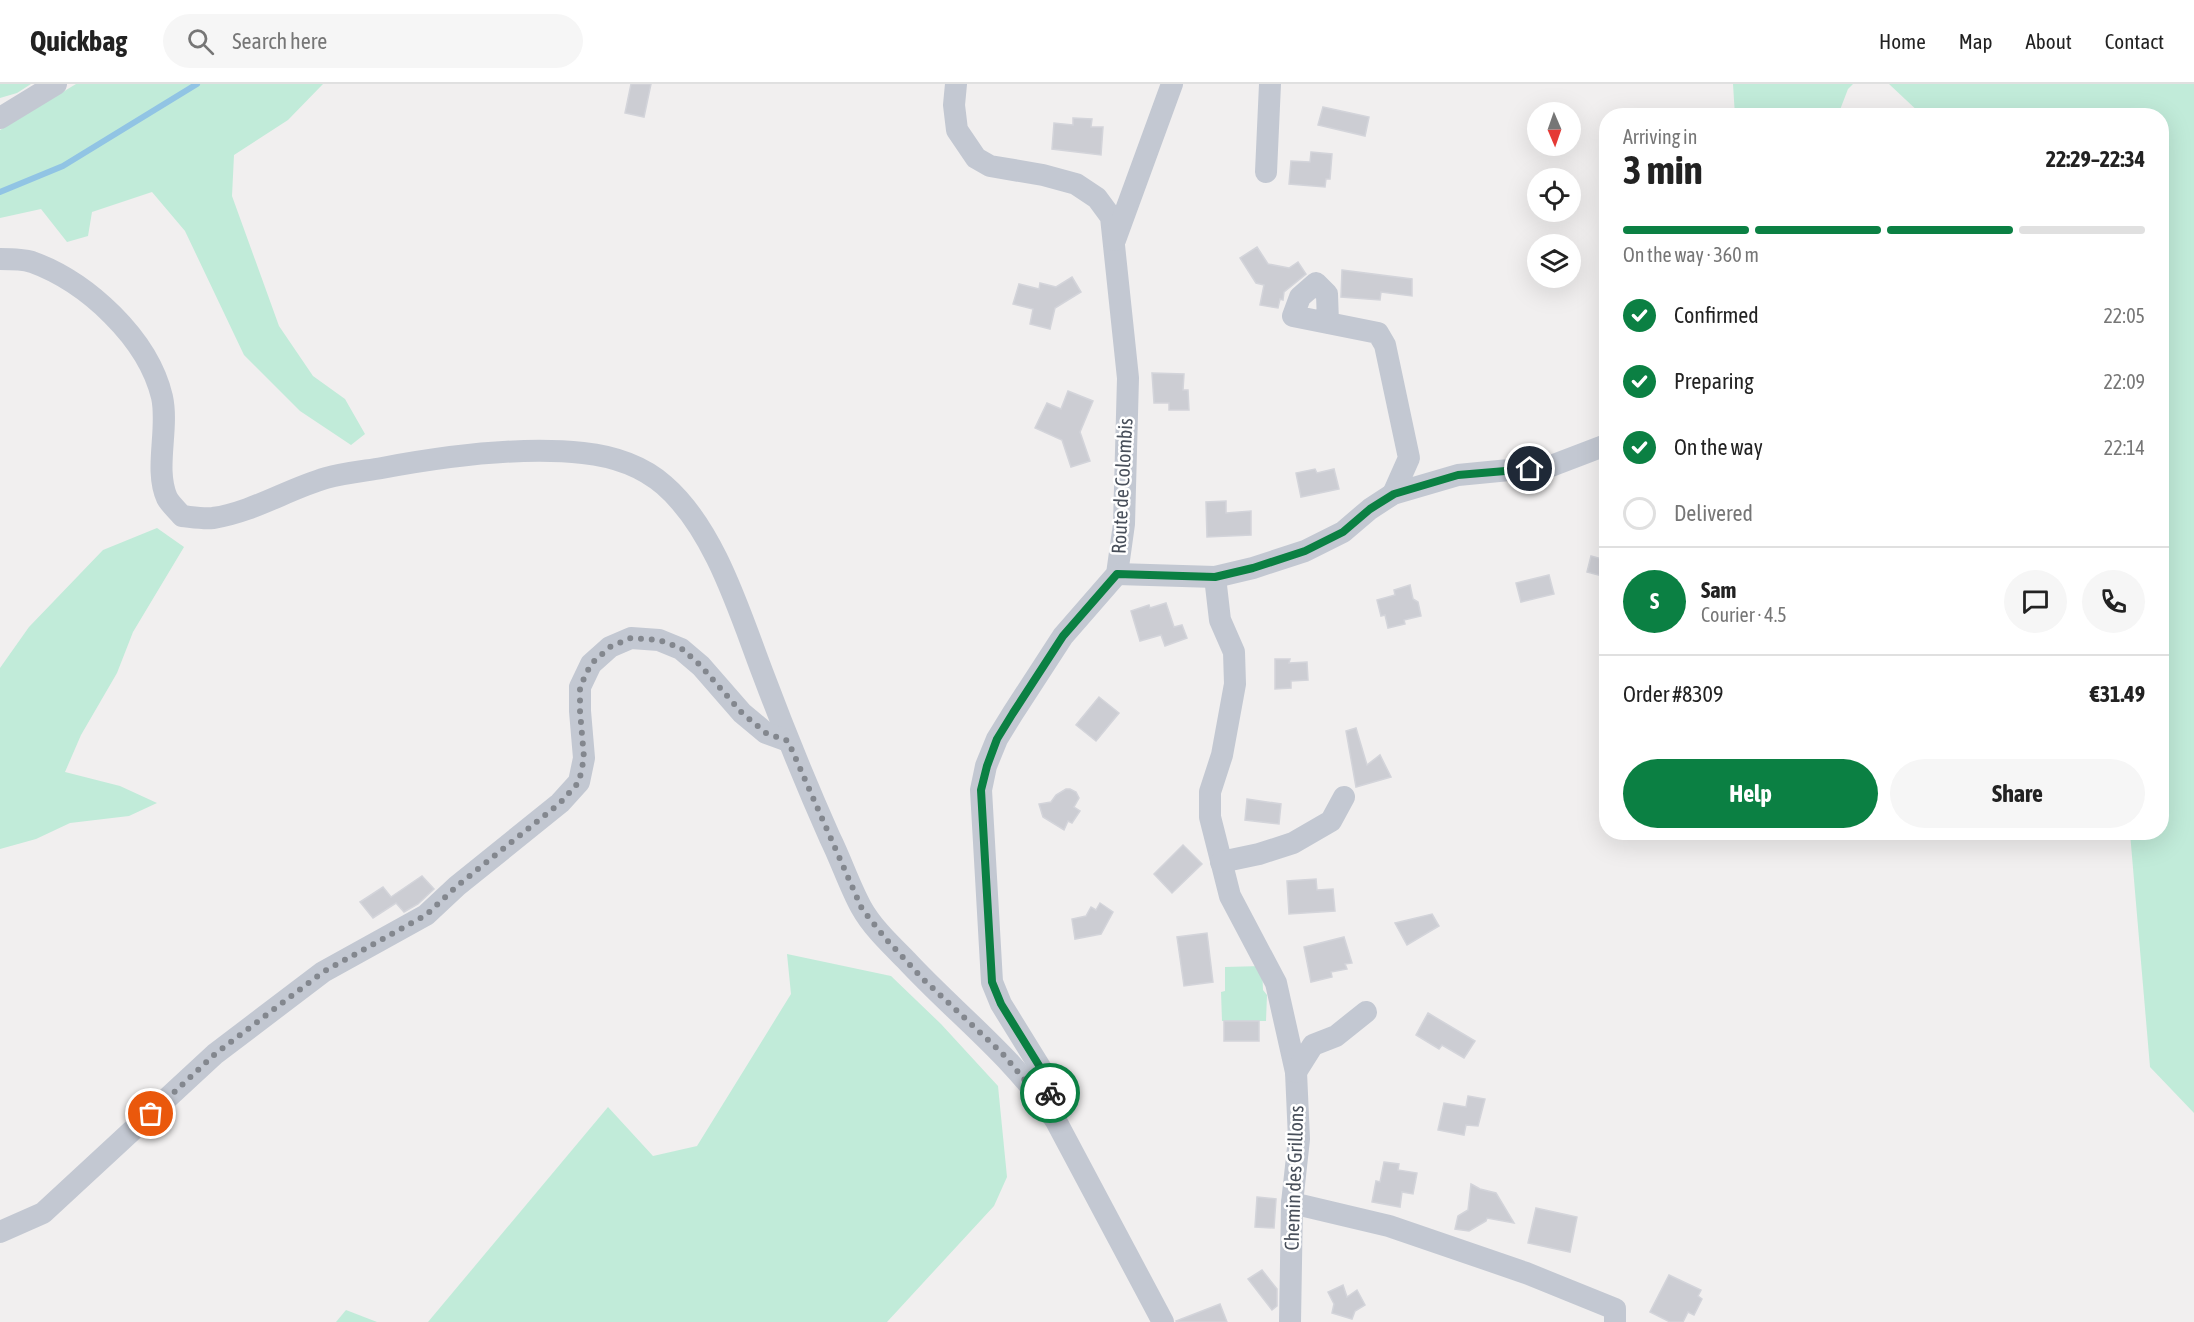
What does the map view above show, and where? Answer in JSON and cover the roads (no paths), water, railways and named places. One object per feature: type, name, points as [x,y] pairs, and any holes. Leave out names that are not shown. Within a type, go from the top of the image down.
[{"type":"street","points":[[0,118],[56,84]]},
{"type":"street","name":"Route de Colombis","points":[[956,84],[954,105],[957,130],[976,158],[990,166],[1076,184],[1097,198],[1111,217],[1128,378],[1124,524],[1117,574],[1063,636],[997,739],[981,790],[992,982],[1001,1004],[1048,1080],[1050,1097],[1046,1105]]},
{"type":"street","points":[[1115,241],[1143,158],[1172,84]]},
{"type":"street","points":[[1266,172],[1270,84]]},
{"type":"street","points":[[0,259],[30,261],[58,274],[109,312],[134,339],[151,367],[162,397],[165,425],[162,477],[168,498],[182,516],[211,519],[326,478],[439,458],[548,451],[596,455],[618,460],[641,470],[665,486],[686,509],[704,536],[736,603],[788,741],[862,909],[915,971],[1002,1053],[1046,1105],[1163,1322]]},
{"type":"street","points":[[1329,323],[1378,333],[1385,345],[1409,458],[1394,494]]},
{"type":"street","points":[[1117,574],[1215,577],[1253,568],[1305,551],[1343,532],[1370,509],[1394,494],[1458,475],[1551,466],[1599,448]]},
{"type":"street","name":"Chemin des Grillons","points":[[1215,577],[1220,620],[1234,652],[1235,684],[1222,755],[1210,792],[1210,818],[1230,896],[1276,983],[1296,1072],[1299,1139],[1292,1203],[1290,1322]]},
{"type":"street","points":[[0,1232],[43,1213],[215,1054],[323,972],[426,915],[457,886],[560,803],[579,782],[584,758],[580,687],[591,664],[610,647],[631,638],[659,640],[681,648],[701,666],[742,713],[766,733],[788,741]]},
{"type":"street","points":[[1221,862],[1259,854],[1293,843],[1331,821],[1344,797]]},
{"type":"street","points":[[1296,1072],[1313,1045],[1336,1036],[1366,1012]]},
{"type":"street","points":[[1292,1203],[1389,1226],[1526,1273],[1616,1309],[1615,1322]]},
{"type":"waterway","points":[[0,192],[63,166],[197,84]]}]
